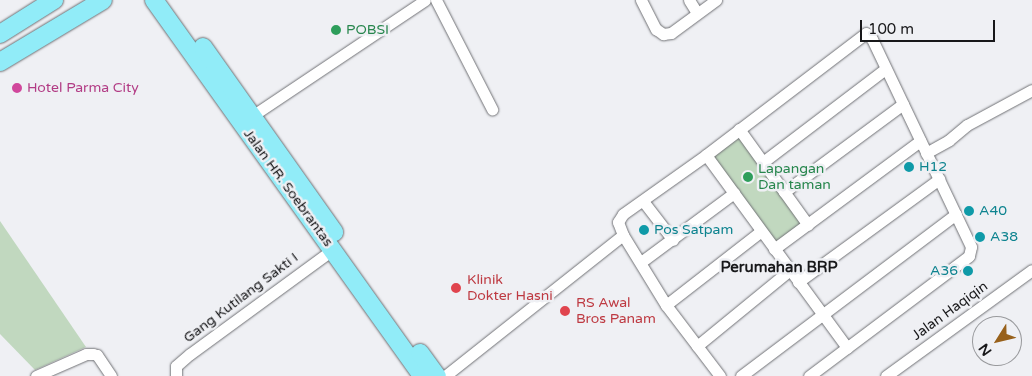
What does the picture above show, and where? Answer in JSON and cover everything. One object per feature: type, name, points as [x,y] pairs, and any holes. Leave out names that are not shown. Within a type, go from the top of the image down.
[{"type":"main road","points":[[0,34],[54,0]]},
{"type":"main road","points":[[0,62],[103,0]]},
{"type":"main road","name":"Jalan HR. Soebrantas","points":[[154,0],[332,250],[437,376]]},
{"type":"main road","name":"Jalan HR. Soebrantas","points":[[169,0],[252,116],[385,314],[422,376]]},
{"type":"street","points":[[252,116],[424,0]]},
{"type":"street","points":[[436,0],[492,109]]},
{"type":"street","points":[[641,0],[656,29],[664,34],[671,33],[716,0]]},
{"type":"street","points":[[689,0],[697,13]]},
{"type":"street","points":[[720,376],[666,305],[623,235],[618,222],[623,214],[706,155],[866,33],[872,39],[971,247],[969,256],[809,376]]},
{"type":"street","points":[[763,162],[885,69]]},
{"type":"street","points":[[926,153],[949,140],[967,125],[1032,90]]},
{"type":"street","points":[[784,192],[902,104]]},
{"type":"street","points":[[739,130],[808,225]]},
{"type":"street","points":[[774,249],[920,141]]},
{"type":"street","points":[[706,155],[847,348]]},
{"type":"street","points":[[798,282],[939,179]]},
{"type":"street","points":[[641,262],[734,193]]},
{"type":"street","points":[[643,201],[673,240]]},
{"type":"street","points":[[741,376],[956,214]]},
{"type":"street","points":[[666,305],[762,231]]},
{"type":"street","points":[[444,376],[623,235]]},
{"type":"street","name":"Gang Kutilang Sakti I","points":[[176,376],[176,366],[190,354],[332,250]]},
{"type":"street","points":[[697,346],[790,270]]},
{"type":"street","name":"Jalan Haqiqin","points":[[886,376],[1032,270]]},
{"type":"street","points":[[36,376],[51,373],[86,354],[96,355],[111,376]]},
{"type":"green space","name":"Lapangan Dan taman","points":[[739,129],[808,224],[774,249],[705,154]]},
{"type":"green space","points":[[0,221],[86,347],[35,370],[0,334]]},
{"type":"place","name":"POBSI","points":[[336,30]]},
{"type":"place","name":"Hotel Parma City","points":[[17,88]]},
{"type":"place","name":"H12","points":[[909,167]]},
{"type":"place","name":"Lapangan Dan taman","points":[[748,177]]},
{"type":"place","name":"A40","points":[[969,211]]},
{"type":"place","name":"Pos Satpam","points":[[644,230]]},
{"type":"place","name":"A38","points":[[980,237]]},
{"type":"place","name":"A36","points":[[968,271]]},
{"type":"place","name":"Klinik Dokter Hasni","points":[[456,288]]},
{"type":"place","name":"RS Awal Bros Panam","points":[[565,311]]},
{"type":"district","name":"Perumahan BRP","points":[[779,268]]}]
